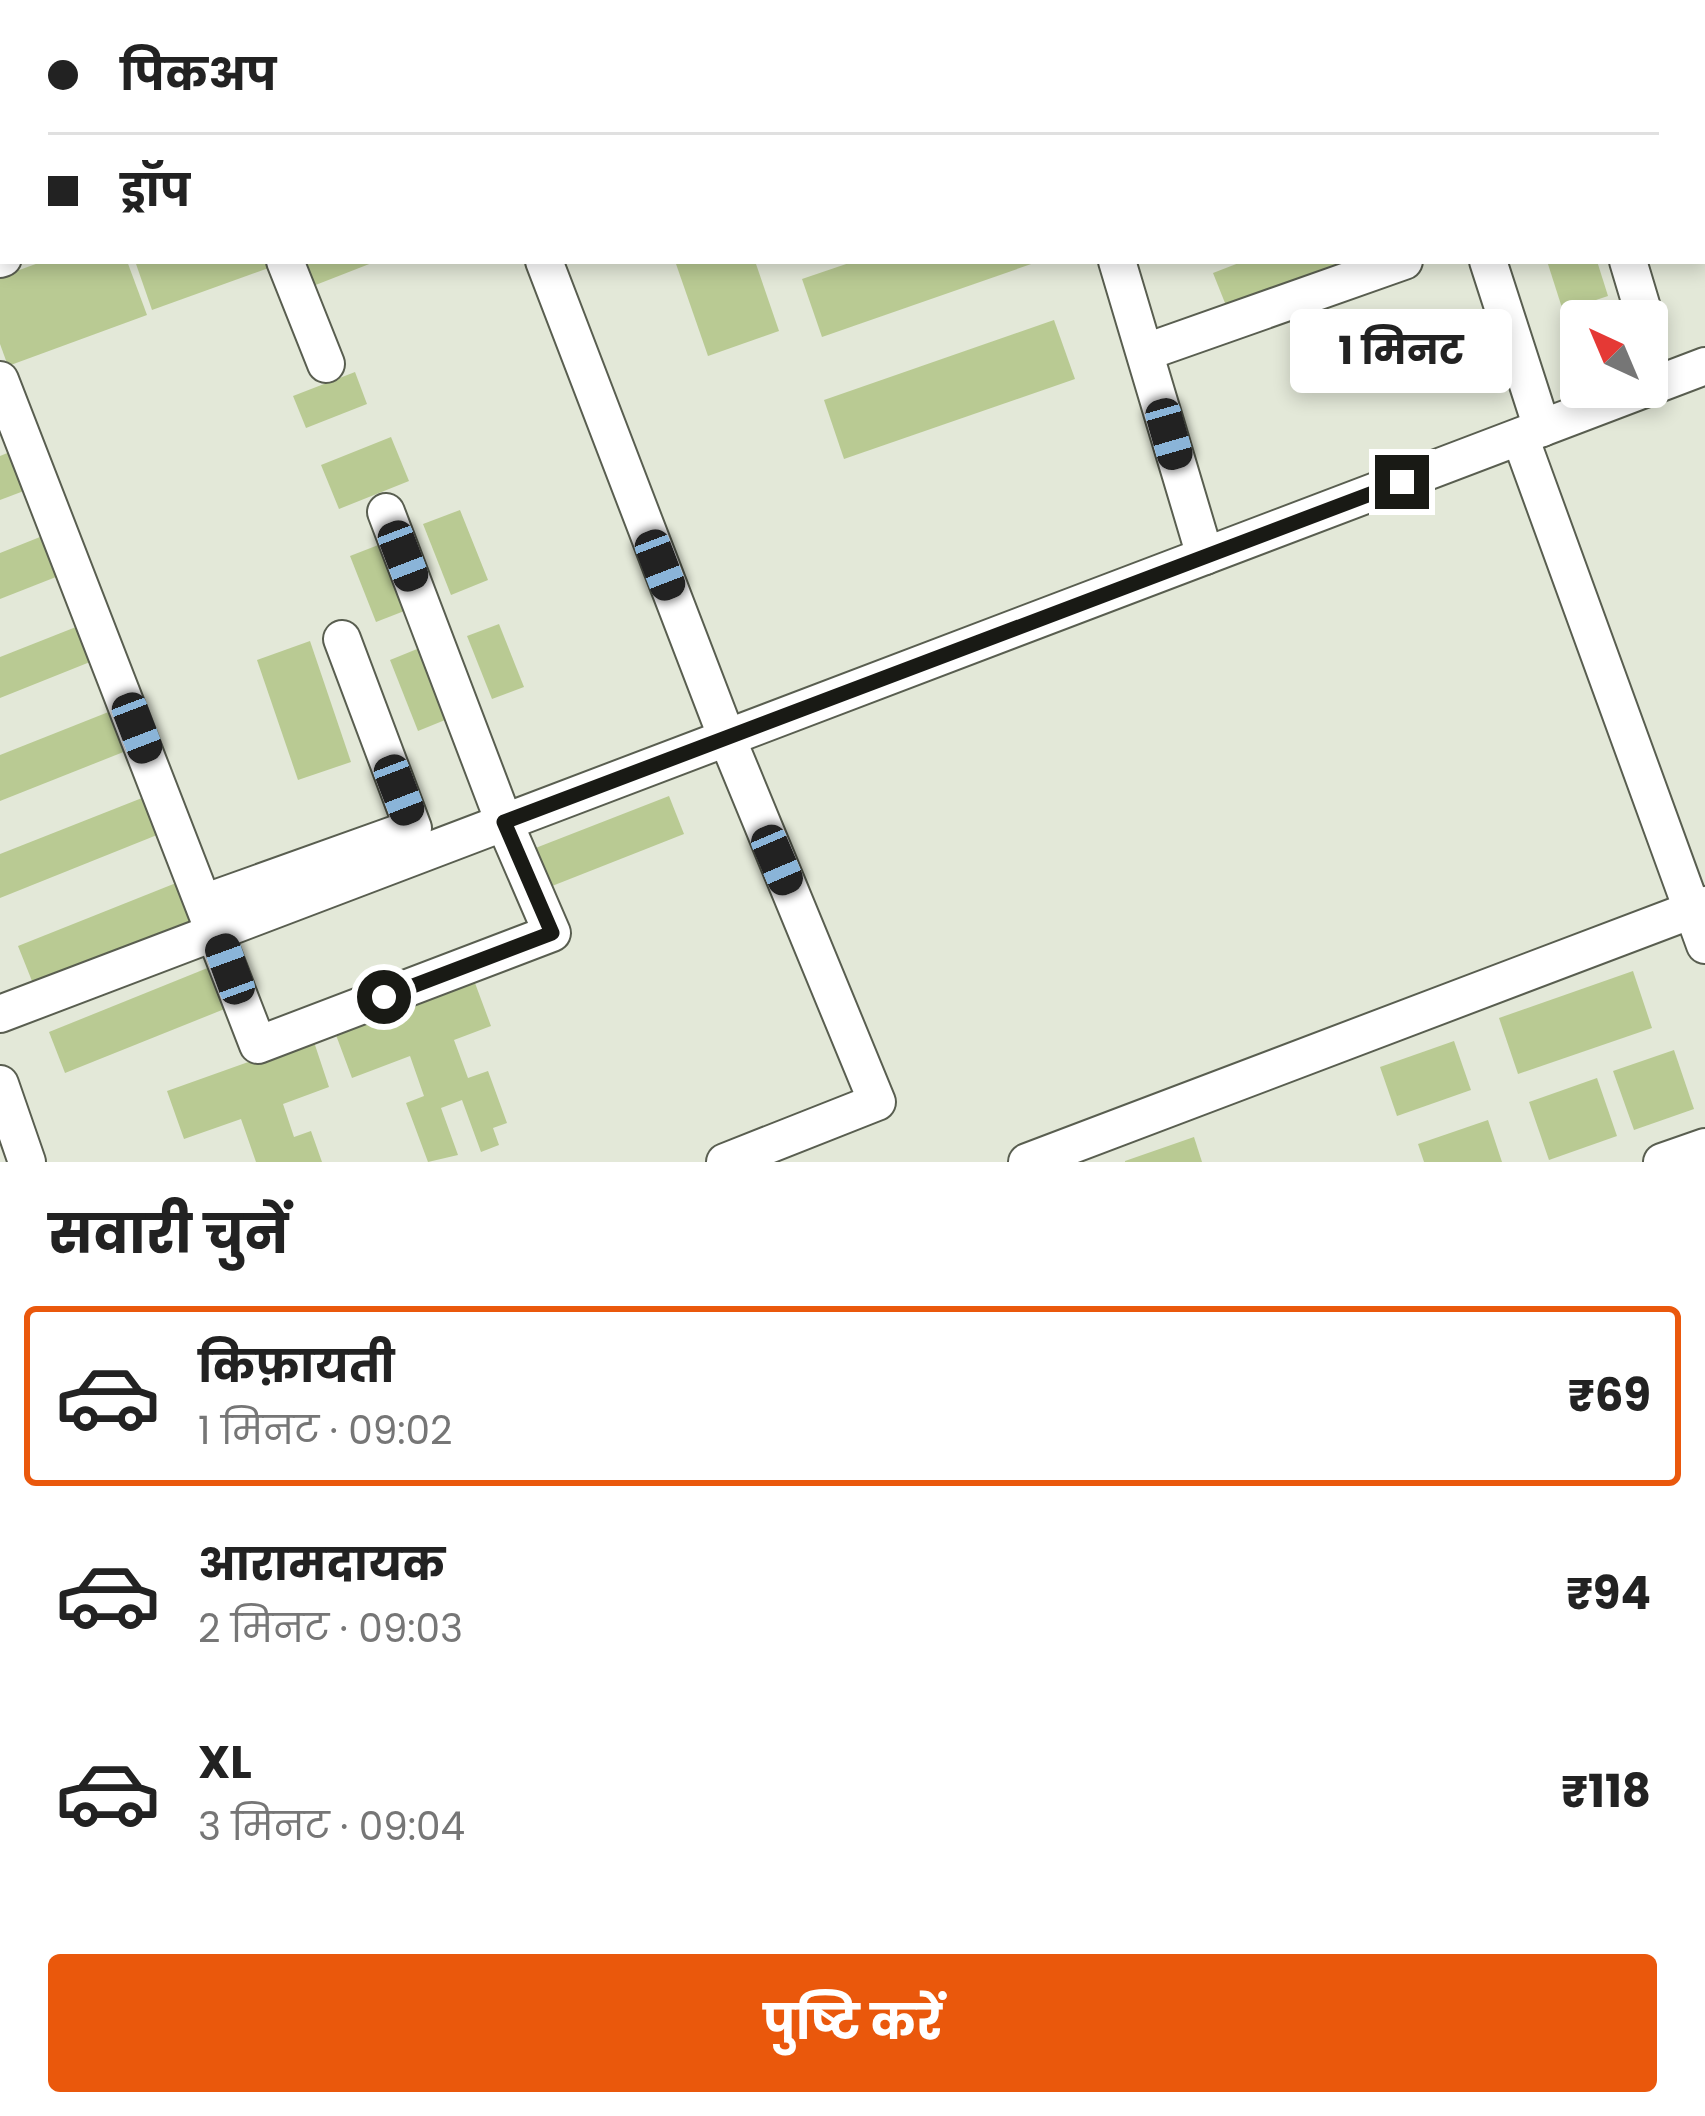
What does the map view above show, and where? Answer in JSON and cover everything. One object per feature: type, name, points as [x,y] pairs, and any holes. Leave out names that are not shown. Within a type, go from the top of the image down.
[{"type":"street","points":[[285,264],[326,364]]},
{"type":"street","points":[[545,264],[727,738],[877,1102],[724,1162]]},
{"type":"street","points":[[1118,264],[1205,556]]},
{"type":"street","points":[[1146,352],[1395,264]]},
{"type":"street","points":[[1489,264],[1531,433],[1699,908],[1705,945]]},
{"type":"street","points":[[1629,264],[1639,300]]},
{"type":"street","points":[[1668,380],[1705,366]]},
{"type":"street","points":[[0,380],[258,1045],[552,933],[504,822],[386,512]]},
{"type":"street","points":[[211,917],[504,822],[1596,408]]},
{"type":"street","points":[[0,1014],[413,827],[342,639]]},
{"type":"street","points":[[1027,1162],[1699,908]]},
{"type":"street","points":[[0,1084],[28,1162]]},
{"type":"street","points":[[1662,1162],[1705,1148]]},
{"type":"building","points":[[36,264],[128,264],[147,315],[8,366],[0,344],[0,277]]},
{"type":"building","points":[[136,264],[277,264],[277,265],[152,310]]},
{"type":"building","points":[[305,264],[369,264],[313,286]]},
{"type":"building","points":[[676,264],[756,264],[779,331],[708,356]]},
{"type":"building","points":[[846,264],[1031,264],[822,337],[802,279]]},
{"type":"building","points":[[1236,264],[1352,264],[1229,313],[1213,273]]},
{"type":"building","points":[[1548,264],[1598,264],[1608,296],[1560,302]]},
{"type":"building","points":[[1054,320],[1075,379],[844,459],[824,400]]},
{"type":"building","points":[[355,372],[367,404],[306,428],[293,396]]},
{"type":"building","points":[[391,437],[409,481],[339,509],[321,465]]},
{"type":"building","points":[[22,447],[37,486],[0,500],[0,456]]},
{"type":"building","points":[[460,510],[488,580],[451,595],[423,524]]},
{"type":"building","points":[[40,537],[56,577],[0,599],[0,553]]},
{"type":"building","points":[[386,542],[412,608],[376,622],[350,556]]},
{"type":"building","points":[[499,624],[524,687],[492,699],[467,636]]},
{"type":"building","points":[[81,625],[95,660],[0,698],[0,657]]},
{"type":"building","points":[[310,641],[351,762],[298,780],[257,660]]},
{"type":"building","points":[[422,647],[450,718],[418,731],[390,660]]},
{"type":"building","points":[[111,711],[126,751],[0,801],[0,755]]},
{"type":"building","points":[[669,796],[684,834],[547,888],[533,849]]},
{"type":"building","points":[[142,798],[157,835],[0,898],[0,854]]},
{"type":"building","points":[[176,883],[192,923],[34,986],[18,946]]},
{"type":"building","points":[[210,967],[227,1008],[65,1073],[49,1032]]},
{"type":"building","points":[[1633,971],[1652,1028],[1518,1074],[1499,1018]]},
{"type":"building","points":[[472,975],[491,1026],[454,1040],[468,1078],[488,1071],[507,1123],[493,1128],[499,1145],[481,1152],[462,1100],[441,1108],[458,1155],[428,1162],[406,1103],[424,1096],[410,1056],[352,1078],[333,1027]]},
{"type":"building","points":[[313,1039],[329,1087],[283,1104],[294,1137],[311,1131],[322,1162],[256,1162],[241,1119],[184,1139],[167,1091]]},
{"type":"building","points":[[1454,1041],[1471,1090],[1397,1116],[1380,1067]]},
{"type":"building","points":[[1674,1050],[1694,1109],[1634,1130],[1613,1071]]},
{"type":"building","points":[[1597,1078],[1617,1136],[1549,1160],[1529,1102]]},
{"type":"building","points":[[1488,1120],[1502,1162],[1424,1162],[1418,1144]]},
{"type":"building","points":[[1194,1137],[1202,1162],[1125,1162],[1125,1161]]},
{"type":"route","points":[[384,997],[552,933],[504,822],[1402,482]]}]
